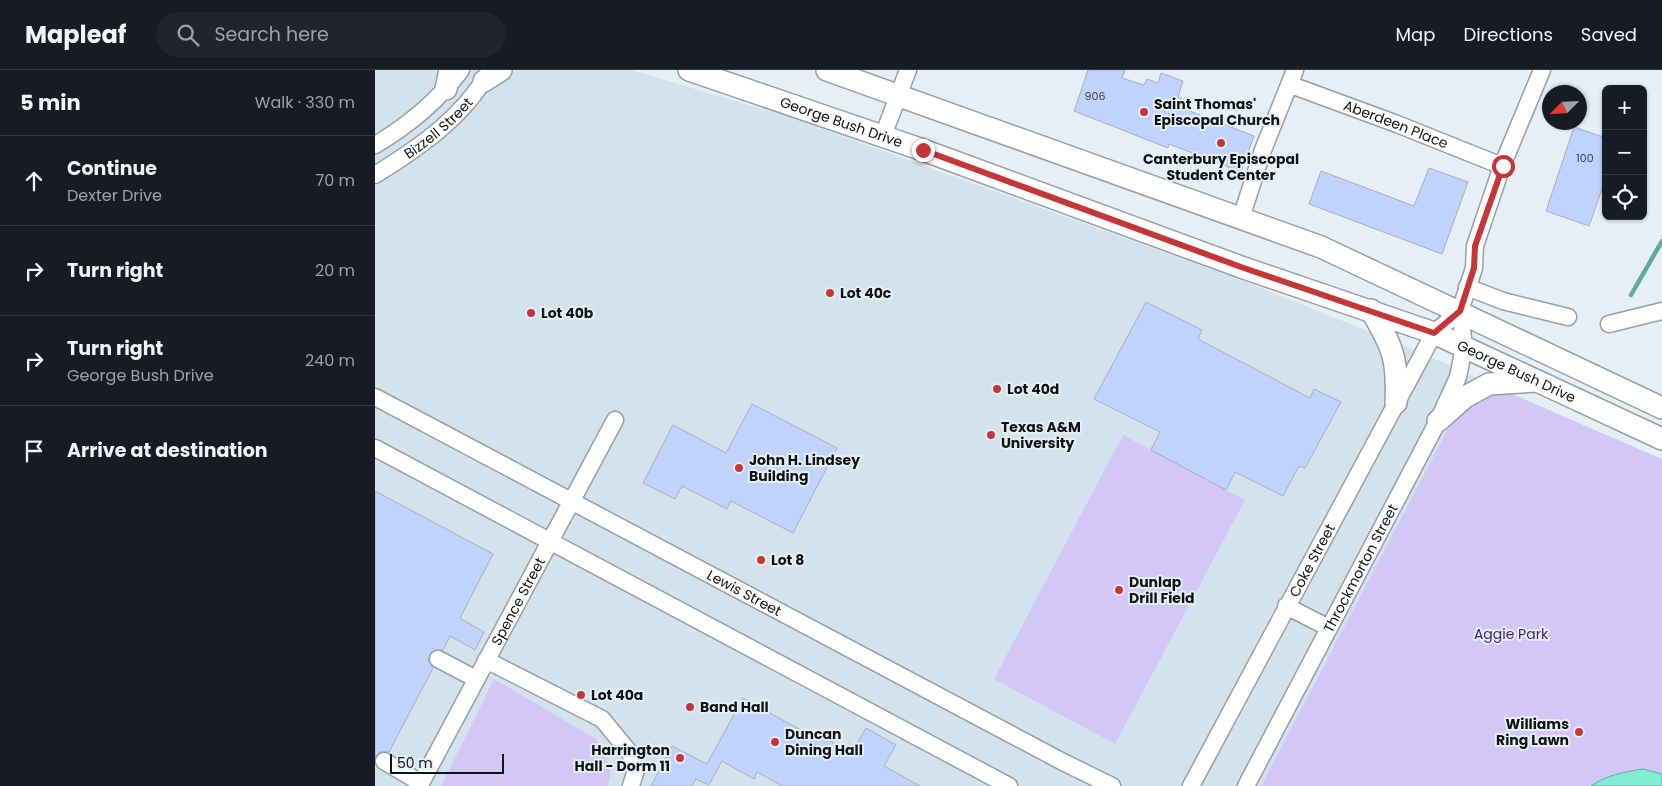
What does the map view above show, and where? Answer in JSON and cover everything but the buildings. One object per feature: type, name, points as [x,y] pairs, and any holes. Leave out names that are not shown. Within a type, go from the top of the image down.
[{"type":"main road","name":"George Bush Drive","points":[[689,70],[883,136],[1241,267],[1434,333],[1662,439]]},
{"type":"main road","name":"George Bush Drive","points":[[827,70],[1321,247],[1662,408]]},
{"type":"main road","points":[[1371,310],[1391,344],[1397,372],[1396,403]]},
{"type":"main road","points":[[1439,421],[1465,397],[1489,384],[1536,380]]},
{"type":"street","name":"Bizzell Street","points":[[375,146],[423,112],[448,80],[461,70]]},
{"type":"street","points":[[883,136],[908,70]]},
{"type":"street","points":[[1434,333],[1460,311],[1474,268],[1475,246],[1503,166],[1542,70]]},
{"type":"street","name":"Bizzell Street","points":[[375,175],[434,136],[467,103],[492,74]]},
{"type":"street","points":[[1241,218],[1263,150],[1293,77]]},
{"type":"street","name":"Aberdeen Place","points":[[1293,77],[1397,124],[1503,166]]},
{"type":"street","points":[[1467,287],[1503,302],[1568,318]]},
{"type":"street","name":"Throckmorton Street","points":[[1246,786],[1439,421],[1458,377],[1464,347],[1460,311]]},
{"type":"street","points":[[1609,324],[1662,311]]},
{"type":"street","name":"Coke Street","points":[[1191,786],[1434,333]]},
{"type":"street","name":"Lewis Street","points":[[375,397],[1063,762],[1113,786]]},
{"type":"street","name":"Spence Street","points":[[384,761],[421,782],[615,420]]},
{"type":"street","points":[[375,448],[1009,786]]},
{"type":"street","points":[[1286,606],[1329,628]]},
{"type":"street","points":[[437,659],[476,679]]},
{"type":"street","points":[[486,660],[602,719],[630,752],[636,770],[631,786]]},
{"type":"shaded area","name":"Texas A&M University","points":[[375,70],[631,70],[789,117],[1246,282],[1415,350],[1552,411],[1662,786],[375,786]]},
{"type":"shaded area","points":[[1643,769],[1662,774],[1662,786],[1591,786],[1609,777]]},
{"type":"green space","name":"Aggie Park","points":[[1495,387],[1662,459],[1662,786],[1261,786],[1459,409]]},
{"type":"green space","name":"Dunlap Drill Field","points":[[1123,435],[1245,500],[1115,744],[994,679]]},
{"type":"green space","points":[[494,679],[596,739],[610,768],[610,780],[607,786],[441,786]]},
{"type":"waterway","points":[[1631,295],[1662,241]]},
{"type":"place","name":"Saint Thomas' Episcopal Church","points":[[1144,112]]},
{"type":"place","name":"Canterbury Episcopal Student Center","points":[[1221,143]]},
{"type":"place","name":"Lot 40c","points":[[830,293]]},
{"type":"place","name":"Lot 40b","points":[[531,313]]},
{"type":"place","name":"Lot 40d","points":[[997,389]]},
{"type":"place","name":"Texas A&M University","points":[[991,435]]},
{"type":"place","name":"John H. Lindsey Building","points":[[739,468]]},
{"type":"place","name":"Lot 8","points":[[761,560]]},
{"type":"place","name":"Dunlap Drill Field","points":[[1119,590]]},
{"type":"place","name":"Lot 40a","points":[[581,695]]},
{"type":"place","name":"Band Hall","points":[[690,707]]},
{"type":"place","name":"Williams Ring Lawn","points":[[1579,732]]},
{"type":"place","name":"Duncan Dining Hall","points":[[775,742]]},
{"type":"place","name":"Harrington Hall - Dorm 11","points":[[680,758]]},
{"type":"route","points":[[923,150],[1241,267],[1434,333],[1460,311],[1474,268],[1475,246],[1503,166]]}]
